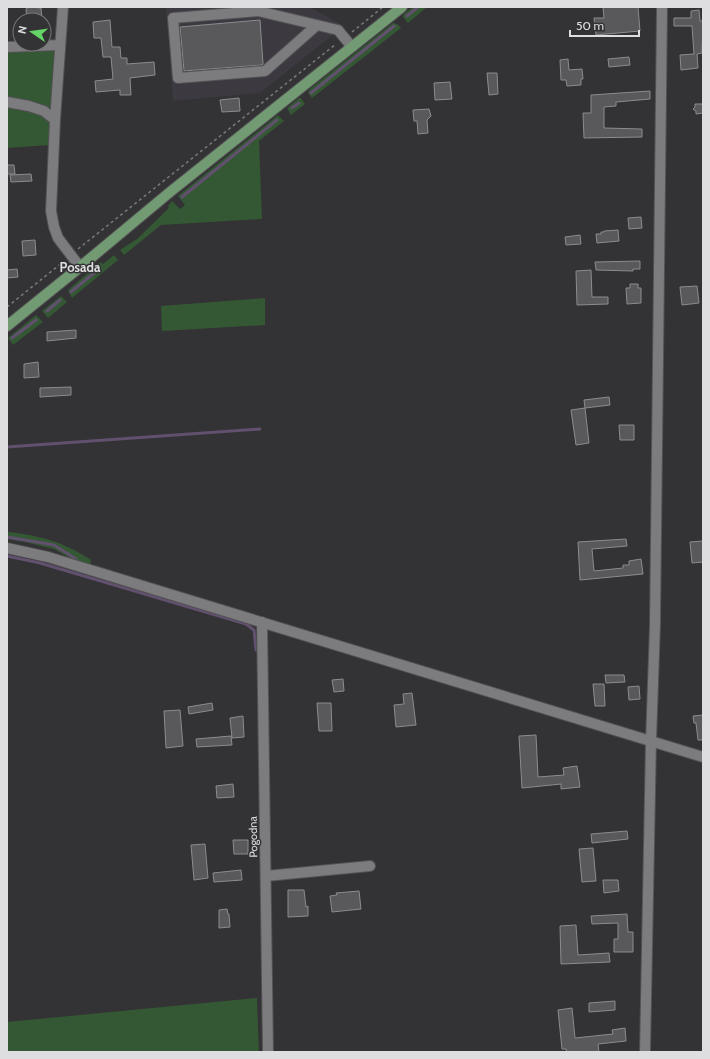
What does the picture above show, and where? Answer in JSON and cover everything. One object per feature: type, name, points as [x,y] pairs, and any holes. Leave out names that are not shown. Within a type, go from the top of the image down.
[{"type":"main road","points":[[7,326],[170,192],[402,7]]},
{"type":"street","points":[[63,7],[51,211],[52,220],[58,238],[80,267]]},
{"type":"street","points":[[645,1052],[651,741],[655,625],[662,7]]},
{"type":"street","points":[[318,25],[265,71],[178,78],[173,18],[258,11],[318,25],[338,30],[352,47]]},
{"type":"street","points":[[7,47],[60,45]]},
{"type":"street","points":[[7,102],[29,106],[44,111],[56,120]]},
{"type":"street","points":[[7,548],[48,557],[703,757]]},
{"type":"street","name":"Pogodna","points":[[262,622],[268,1052]]},
{"type":"street","points":[[266,876],[370,866]]},
{"type":"path","points":[[78,249],[383,7]]},
{"type":"path","points":[[7,307],[62,263],[64,259]]},
{"type":"shaded area","points":[[166,7],[310,7],[344,26],[260,93],[173,101]]},
{"type":"green space","points":[[413,7],[427,7],[408,23],[403,17],[404,14]]},
{"type":"green space","points":[[393,23],[397,24],[401,28],[312,98],[308,93],[310,89]]},
{"type":"green space","points":[[52,50],[55,52],[51,109],[30,101],[7,98],[7,51],[52,52]]},
{"type":"green space","points":[[301,98],[305,104],[291,115],[287,108]]},
{"type":"green space","points":[[7,106],[30,109],[45,116],[51,125],[50,145],[7,148]]},
{"type":"green space","points":[[278,115],[284,121],[259,141],[262,219],[161,225],[124,255],[120,250],[137,239],[169,208],[168,206],[172,201],[180,209],[185,205],[178,196],[179,195]]},
{"type":"green space","points":[[114,255],[118,260],[72,298],[68,290],[101,262],[103,264]]},
{"type":"green space","points":[[61,296],[67,302],[48,318],[42,311]]},
{"type":"green space","points":[[265,298],[265,325],[162,331],[161,306]]},
{"type":"green space","points":[[36,315],[43,322],[13,345],[8,338]]},
{"type":"green space","points":[[7,532],[41,537],[71,548],[91,560],[90,566],[72,559],[54,549],[7,539]]},
{"type":"green space","points":[[257,998],[259,1052],[7,1052],[7,1022]]},
{"type":"building","points":[[29,7],[41,8],[41,12],[26,12],[26,9]]},
{"type":"building","points":[[603,7],[638,7],[640,31],[596,35],[594,18],[604,18]]},
{"type":"building","points":[[699,10],[700,21],[703,21],[702,53],[697,54],[698,68],[681,70],[680,55],[694,54],[692,26],[674,26],[674,18],[691,18],[691,11]]},
{"type":"building","points":[[110,20],[112,47],[120,47],[121,58],[127,58],[127,64],[154,62],[155,75],[130,78],[131,95],[120,95],[120,90],[96,92],[95,81],[113,79],[111,57],[103,57],[101,38],[94,38],[93,22]]},
{"type":"building","points":[[260,20],[262,65],[184,71],[180,27]]},
{"type":"building","points":[[629,57],[630,65],[609,67],[608,59]]},
{"type":"building","points":[[568,59],[569,70],[582,69],[583,79],[581,79],[581,85],[567,86],[566,80],[561,80],[560,60]]},
{"type":"building","points":[[487,73],[497,73],[498,94],[489,95]]},
{"type":"building","points":[[450,82],[452,99],[435,100],[434,83]]},
{"type":"building","points":[[650,91],[650,99],[616,102],[616,106],[604,107],[604,128],[642,129],[642,137],[584,138],[583,113],[591,113],[591,95]]},
{"type":"building","points":[[239,98],[240,111],[222,112],[220,100]]},
{"type":"building","points":[[695,104],[703,104],[703,113],[696,114],[696,111],[693,109]]},
{"type":"building","points":[[429,109],[431,116],[427,120],[428,133],[418,134],[417,121],[414,121],[413,110]]},
{"type":"building","points":[[7,165],[14,165],[15,174],[7,174]]},
{"type":"building","points":[[31,174],[32,181],[11,182],[10,175]]},
{"type":"building","points":[[641,217],[642,228],[629,229],[628,218]]},
{"type":"building","points":[[618,230],[619,241],[597,243],[596,234],[601,234],[601,232],[604,231]]},
{"type":"building","points":[[580,235],[581,244],[566,245],[565,237]]},
{"type":"building","points":[[35,240],[36,255],[23,256],[22,241]]},
{"type":"building","points":[[640,261],[640,269],[633,269],[633,271],[596,270],[595,262]]},
{"type":"building","points":[[17,269],[18,277],[7,278],[7,270]]},
{"type":"building","points":[[591,270],[592,297],[608,297],[608,304],[577,305],[576,271]]},
{"type":"building","points":[[630,284],[638,284],[638,288],[641,288],[641,303],[627,304],[626,288],[630,288]]},
{"type":"building","points":[[697,286],[699,303],[682,305],[680,287]]},
{"type":"building","points":[[76,330],[76,338],[47,341],[47,332]]},
{"type":"building","points":[[38,362],[39,377],[24,378],[24,364]]},
{"type":"building","points":[[71,387],[71,395],[40,397],[40,388]]},
{"type":"building","points":[[609,397],[610,405],[585,408],[584,400]]},
{"type":"building","points":[[585,408],[589,443],[576,445],[571,410]]},
{"type":"building","points":[[619,425],[634,425],[634,440],[620,440]]},
{"type":"building","points":[[626,539],[627,546],[592,549],[594,571],[623,568],[623,565],[629,565],[629,561],[641,559],[643,574],[580,580],[578,542]]},
{"type":"building","points":[[703,541],[703,562],[692,563],[690,542]]},
{"type":"building","points":[[605,675],[624,675],[625,682],[606,683]]},
{"type":"building","points":[[343,679],[344,691],[334,692],[332,680]]},
{"type":"building","points":[[593,684],[604,684],[605,706],[595,706]]},
{"type":"building","points":[[639,686],[640,699],[629,700],[628,687]]},
{"type":"building","points":[[412,693],[416,725],[396,727],[394,705],[404,704],[403,694]]},
{"type":"building","points":[[212,703],[213,710],[189,714],[188,707]]},
{"type":"building","points":[[317,703],[331,703],[332,731],[319,731]]},
{"type":"building","points":[[180,710],[183,746],[166,748],[164,711]]},
{"type":"building","points":[[703,715],[703,740],[698,740],[696,723],[694,723],[693,716]]},
{"type":"building","points":[[243,716],[244,737],[232,738],[230,718]]},
{"type":"building","points":[[536,735],[538,777],[564,775],[563,768],[577,766],[580,787],[561,789],[561,784],[522,788],[519,736]]},
{"type":"building","points":[[231,736],[232,745],[197,747],[196,739]]},
{"type":"building","points":[[233,784],[234,797],[217,798],[216,786]]},
{"type":"building","points":[[627,831],[628,839],[592,843],[591,834]]},
{"type":"building","points":[[233,840],[248,840],[248,854],[234,854]]},
{"type":"building","points":[[205,844],[208,878],[194,880],[191,845]]},
{"type":"building","points":[[593,848],[596,881],[582,882],[579,849]]},
{"type":"building","points":[[241,870],[242,880],[214,882],[213,873]]},
{"type":"building","points":[[603,880],[618,880],[619,891],[604,893]]},
{"type":"building","points":[[288,890],[304,890],[306,907],[308,906],[308,916],[288,917]]},
{"type":"building","points":[[359,891],[361,909],[332,912],[330,896],[337,895],[336,893]]},
{"type":"building","points":[[227,909],[230,927],[219,928],[219,910]]},
{"type":"building","points":[[627,914],[628,932],[633,932],[633,952],[614,952],[614,939],[618,939],[618,923],[592,924],[591,916]]},
{"type":"building","points":[[576,925],[578,955],[609,953],[610,962],[561,964],[560,926]]},
{"type":"building","points":[[615,1001],[615,1010],[589,1012],[589,1003]]},
{"type":"building","points":[[572,1008],[575,1038],[613,1034],[612,1030],[625,1028],[626,1041],[598,1044],[599,1052],[567,1052],[566,1049],[562,1049],[558,1010]]},
{"type":"waterway","points":[[407,16],[418,7]]},
{"type":"waterway","points":[[311,93],[394,26]]},
{"type":"waterway","points":[[292,108],[299,103]]},
{"type":"waterway","points":[[182,197],[277,120]]},
{"type":"waterway","points":[[71,292],[100,268]]},
{"type":"waterway","points":[[47,311],[60,300]]},
{"type":"waterway","points":[[12,338],[36,320]]},
{"type":"waterway","points":[[7,447],[260,429]]},
{"type":"waterway","points":[[7,537],[54,545],[76,559]]},
{"type":"waterway","points":[[7,556],[40,563],[246,624],[254,630],[256,650]]},
{"type":"district","name":"Posada","points":[[80,267]]}]
